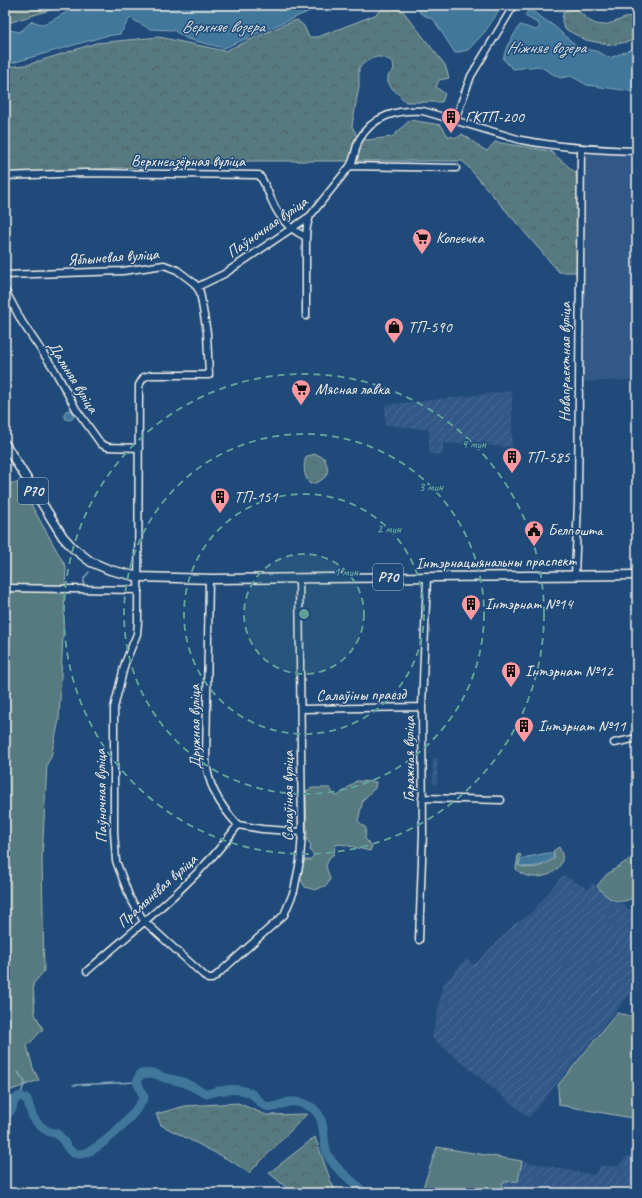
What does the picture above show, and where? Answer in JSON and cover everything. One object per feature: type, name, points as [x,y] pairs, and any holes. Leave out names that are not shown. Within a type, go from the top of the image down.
[{"type":"main road","name":"Р70","points":[[5,444],[63,537],[73,548],[91,562],[110,570],[139,577]]},
{"type":"main road","name":"Інтэрнацыянальны праспект","points":[[139,577],[208,579],[637,575]]},
{"type":"street","points":[[455,120],[471,76],[514,5]]},
{"type":"street","name":"Паўночная вуліца","points":[[197,287],[224,274],[310,216],[350,166],[359,140],[370,126],[395,111],[423,111],[521,140],[581,149],[637,150]]},
{"type":"street","name":"Новапраектная вуліца","points":[[575,576],[578,502],[581,149]]},
{"type":"street","points":[[350,166],[456,168]]},
{"type":"street","name":"Верхнеазёрная вуліца","points":[[5,176],[84,173],[259,175],[278,212],[291,229],[306,237]]},
{"type":"street","points":[[306,316],[306,237],[310,216]]},
{"type":"street","name":"Яблыневая вуліца","points":[[5,275],[123,271],[164,265],[176,270],[197,287]]},
{"type":"street","points":[[139,577],[139,385],[144,377],[154,374],[209,375],[206,321],[203,304],[197,287]]},
{"type":"street","name":"Дальняя вуліца","points":[[5,290],[19,317],[54,369],[76,409],[101,444],[108,447],[139,448]]},
{"type":"street","name":"Паўночная вуліца","points":[[139,577],[137,634],[125,664],[114,708],[114,832],[116,861],[130,898],[144,921],[195,968],[208,979],[212,979]]},
{"type":"street","name":"Гаражная вуліца","points":[[419,940],[424,833],[422,798],[422,707],[427,577]]},
{"type":"street","name":"Салаўіная вуліца","points":[[212,979],[284,915],[294,891],[300,861],[302,832],[299,578]]},
{"type":"street","name":"Дружная вуліца","points":[[208,579],[207,771],[210,783],[218,798],[238,825]]},
{"type":"street","points":[[5,588],[139,590]]},
{"type":"street","name":"Салаўіны праезд","points":[[301,709],[422,707]]},
{"type":"street","points":[[614,744],[637,738]]},
{"type":"street","points":[[422,798],[501,800]]},
{"type":"street","points":[[238,825],[262,829],[302,832]]},
{"type":"street","name":"Прамянёвая вуліца","points":[[87,971],[190,881],[223,846],[238,825]]},
{"type":"shaded area","points":[[582,153],[637,154],[637,380],[582,382]]},
{"type":"shaded area","points":[[512,391],[512,447],[443,443],[443,455],[429,454],[429,430],[385,425],[385,405]]},
{"type":"shaded area","points":[[433,758],[438,758],[437,784],[433,784]]},
{"type":"shaded area","points":[[563,875],[588,889],[592,883],[616,903],[618,900],[637,915],[637,985],[529,1118],[432,1038],[443,985],[467,958],[474,965],[514,925],[532,912]]},
{"type":"shaded area","points":[[637,1152],[637,1193],[500,1193],[503,1182],[518,1180],[522,1161],[595,1175],[600,1166],[618,1166],[626,1157]]},
{"type":"green space","points":[[5,5],[66,5],[5,24]]},
{"type":"green space","points":[[387,6],[403,11],[445,65],[449,78],[439,80],[436,87],[445,94],[442,102],[406,102],[388,84],[388,76],[394,69],[393,62],[379,57],[375,57],[368,61],[359,67],[359,86],[352,126],[357,136],[367,140],[392,137],[410,120],[441,125],[448,136],[457,138],[462,134],[487,151],[495,142],[550,151],[576,173],[581,272],[559,272],[463,161],[252,161],[5,174],[5,67],[27,65],[96,43],[159,37],[225,51],[297,20],[304,26],[309,37],[318,37],[375,15]]},
{"type":"green space","points":[[577,9],[593,23],[600,25],[613,23],[637,15],[637,40],[610,45],[586,40],[565,29],[562,22],[563,13],[567,10]]},
{"type":"green space","points":[[316,454],[324,458],[327,472],[326,476],[320,481],[310,484],[305,474],[305,459],[307,456]]},
{"type":"green space","points":[[5,481],[8,483],[19,483],[66,567],[59,720],[51,757],[47,764],[42,858],[44,971],[33,984],[35,1014],[43,1029],[27,1046],[33,1068],[39,1080],[6,1092],[5,1100]]},
{"type":"green space","points":[[356,781],[376,782],[375,788],[363,800],[358,821],[366,828],[365,839],[372,846],[370,851],[341,844],[335,845],[334,854],[329,858],[326,866],[330,879],[327,885],[315,890],[305,887],[300,878],[304,860],[310,860],[314,855],[310,851],[311,845],[307,840],[306,791],[312,788],[330,788],[334,795],[338,796]]},
{"type":"green space","points":[[559,847],[562,856],[561,863],[556,870],[550,874],[541,877],[532,877],[523,874],[516,869],[518,854],[521,855],[518,865],[532,868],[547,863],[555,858],[553,851]]},
{"type":"green space","points":[[637,854],[637,896],[625,901],[620,901],[610,898],[601,891],[597,886],[606,875]]},
{"type":"green space","points":[[617,1013],[637,1017],[637,1119],[559,1105],[558,1085]]},
{"type":"green space","points":[[238,1103],[266,1115],[307,1114],[249,1173],[233,1162],[161,1125],[156,1114],[185,1106]]},
{"type":"green space","points":[[315,1137],[331,1182],[337,1193],[293,1193],[269,1173]]},
{"type":"green space","points":[[437,1147],[522,1161],[518,1181],[503,1182],[500,1193],[421,1193]]},
{"type":"water","name":"Верхняе возера","points":[[87,5],[324,5],[224,48],[187,39],[173,30],[150,29],[130,18],[120,34],[105,36],[5,65],[5,32],[8,30],[20,32],[32,21],[44,25],[70,10]]},
{"type":"water","points":[[417,5],[503,5],[484,33],[468,50],[455,53],[434,20],[420,13]]},
{"type":"water","name":"Ніжняе возера","points":[[529,9],[554,26],[579,48],[596,51],[610,58],[637,47],[637,92],[587,85],[571,76],[560,78],[539,66],[513,69],[503,59],[507,46],[520,25],[536,30],[540,27],[539,24],[525,16]]},
{"type":"water","points":[[67,410],[71,410],[73,411],[73,419],[67,420],[64,417],[64,413]]},
{"type":"water","points":[[553,853],[554,857],[542,864],[533,867],[519,865],[520,860],[523,858]]},
{"type":"waterway","points":[[84,584],[84,578],[89,572]]},
{"type":"waterway","points":[[18,1072],[25,1082],[20,1096]]},
{"type":"waterway","points":[[5,1117],[12,1109],[14,1100],[20,1096],[27,1099],[32,1115],[37,1123],[49,1132],[60,1136],[71,1152],[78,1154],[95,1148],[105,1141],[116,1132],[140,1104],[144,1097],[137,1082],[140,1074],[153,1073],[165,1078],[183,1082],[207,1094],[228,1090],[245,1091],[252,1094],[261,1103],[269,1107],[275,1107],[289,1102],[298,1102],[314,1109],[318,1114],[323,1126],[327,1153],[338,1169],[364,1193]]},
{"type":"waterway","points":[[73,1085],[137,1082]]},
{"type":"place","name":"ГКТП-200","points":[[451,134]]},
{"type":"place","name":"Копеечка","points":[[422,255]]},
{"type":"place","name":"ТП-590","points":[[394,344]]},
{"type":"place","name":"Мясная лавка","points":[[301,406]]},
{"type":"place","name":"ТП-585","points":[[512,474]]},
{"type":"place","name":"ТП-151","points":[[220,514]]},
{"type":"place","name":"Белпошта","points":[[534,547]]},
{"type":"place","name":"Інтэрнат №14","points":[[471,621]]},
{"type":"place","name":"Інтэрнат №12","points":[[511,688]]},
{"type":"place","name":"Інтэрнат №11","points":[[524,743]]}]
